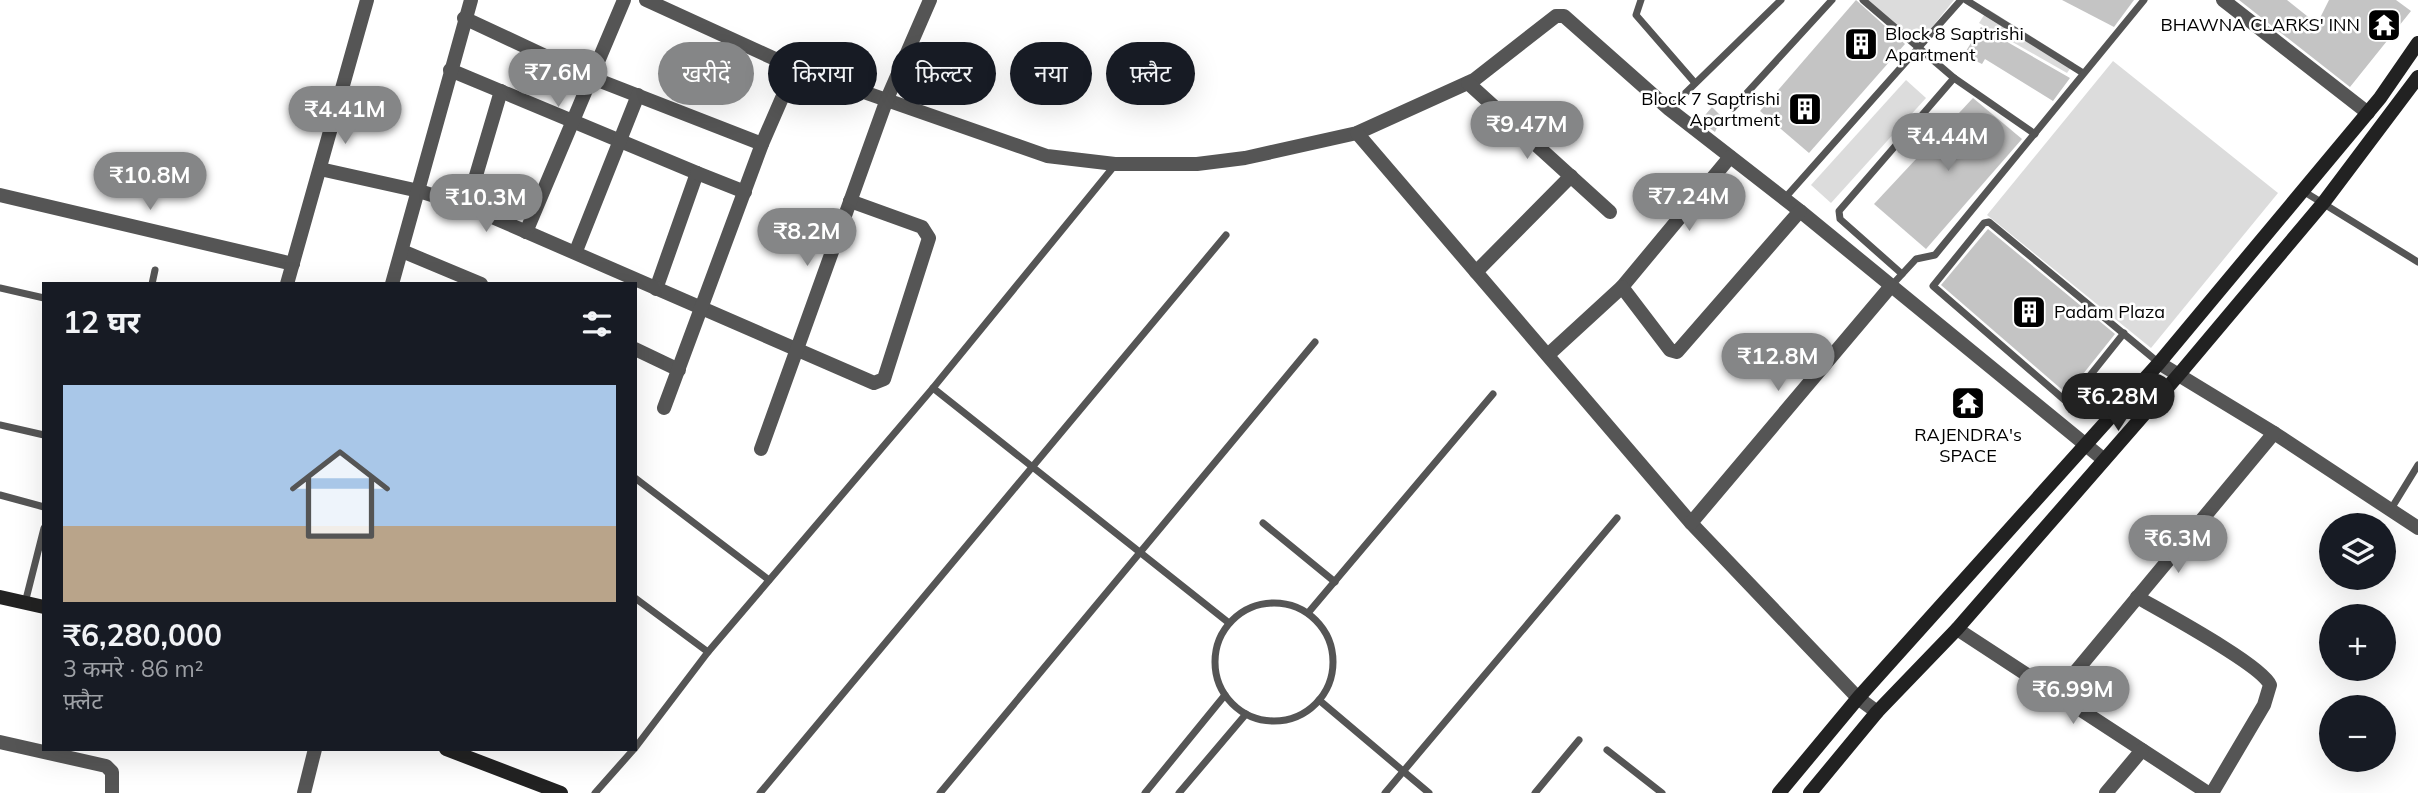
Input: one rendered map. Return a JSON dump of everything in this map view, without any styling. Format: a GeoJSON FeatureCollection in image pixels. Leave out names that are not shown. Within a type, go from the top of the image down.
{"type":"FeatureCollection","features":[{"type":"Feature","properties":{"kind":"street"},"geometry":{"type":"LineString","coordinates":[[288,282],[367,0]]}},
{"type":"Feature","properties":{"kind":"street"},"geometry":{"type":"LineString","coordinates":[[393,282],[471,0]]}},
{"type":"Feature","properties":{"kind":"street"},"geometry":{"type":"LineString","coordinates":[[526,232],[624,0]]}},
{"type":"Feature","properties":{"kind":"street"},"geometry":{"type":"LineString","coordinates":[[646,0],[768,56]]}},
{"type":"Feature","properties":{"kind":"street"},"geometry":{"type":"LineString","coordinates":[[761,449],[887,99],[930,0]]}},
{"type":"Feature","properties":{"kind":"street"},"geometry":{"type":"LineString","coordinates":[[2223,0],[2368,113]]}},
{"type":"Feature","properties":{"kind":"street"},"geometry":{"type":"LineString","coordinates":[[877,96],[1046,156],[1115,164],[1197,164],[1245,158],[1357,133],[1468,83],[1561,15],[1669,109],[1800,211],[2103,460]]}},
{"type":"Feature","properties":{"kind":"street"},"geometry":{"type":"LineString","coordinates":[[464,18],[590,77],[762,144]]}},
{"type":"Feature","properties":{"kind":"street"},"geometry":{"type":"LineString","coordinates":[[1779,793],[1858,698],[1952,597],[2084,444],[2159,363],[2368,113],[2418,43]]}},
{"type":"Feature","properties":{"kind":"street"},"geometry":{"type":"LineString","coordinates":[[450,70],[745,192]]}},
{"type":"Feature","properties":{"kind":"street"},"geometry":{"type":"LineString","coordinates":[[1810,793],[1877,712],[1957,629],[2177,377],[2324,202],[2418,77]]}},
{"type":"Feature","properties":{"kind":"street"},"geometry":{"type":"LineString","coordinates":[[1468,83],[1611,212]]}},
{"type":"Feature","properties":{"kind":"street"},"geometry":{"type":"LineString","coordinates":[[467,206],[501,92]]}},
{"type":"Feature","properties":{"kind":"street"},"geometry":{"type":"LineString","coordinates":[[576,251],[638,95]]}},
{"type":"Feature","properties":{"kind":"street"},"geometry":{"type":"LineString","coordinates":[[664,408],[779,105]]}},
{"type":"Feature","properties":{"kind":"street"},"geometry":{"type":"LineString","coordinates":[[1357,133],[1691,523],[1858,698],[1877,712]]}},
{"type":"Feature","properties":{"kind":"street"},"geometry":{"type":"LineString","coordinates":[[1549,354],[1622,287],[1730,157]]}},
{"type":"Feature","properties":{"kind":"street"},"geometry":{"type":"LineString","coordinates":[[320,169],[419,191],[467,206],[576,251],[702,310],[874,383],[884,379],[929,238],[922,227],[850,201]]}},
{"type":"Feature","properties":{"kind":"street"},"geometry":{"type":"LineString","coordinates":[[656,289],[697,173]]}},
{"type":"Feature","properties":{"kind":"street"},"geometry":{"type":"LineString","coordinates":[[1476,272],[1571,176]]}},
{"type":"Feature","properties":{"kind":"street"},"geometry":{"type":"LineString","coordinates":[[0,195],[293,264]]}},
{"type":"Feature","properties":{"kind":"street"},"geometry":{"type":"LineString","coordinates":[[1622,287],[1670,350],[1677,352],[1800,211]]}},
{"type":"Feature","properties":{"kind":"street"},"geometry":{"type":"LineString","coordinates":[[402,251],[449,277],[472,282]]}},
{"type":"Feature","properties":{"kind":"street"},"geometry":{"type":"LineString","coordinates":[[1691,523],[1891,286]]}},
{"type":"Feature","properties":{"kind":"street"},"geometry":{"type":"LineString","coordinates":[[637,350],[679,370]]}},
{"type":"Feature","properties":{"kind":"street"},"geometry":{"type":"LineString","coordinates":[[2159,363],[2177,377],[2274,433],[2418,528]]}},
{"type":"Feature","properties":{"kind":"street"},"geometry":{"type":"LineString","coordinates":[[2057,694],[2274,433]]}},
{"type":"Feature","properties":{"kind":"street"},"geometry":{"type":"LineString","coordinates":[[0,597],[42,607]]}},
{"type":"Feature","properties":{"kind":"street"},"geometry":{"type":"LineString","coordinates":[[1957,629],[2210,793],[2264,705],[2270,685],[2268,679],[2137,597]]}},
{"type":"Feature","properties":{"kind":"street"},"geometry":{"type":"LineString","coordinates":[[0,742],[106,766],[112,772],[112,793]]}},
{"type":"Feature","properties":{"kind":"street"},"geometry":{"type":"LineString","coordinates":[[2106,793],[2142,750]]}},
{"type":"Feature","properties":{"kind":"street"},"geometry":{"type":"LineString","coordinates":[[304,793],[314,751]]}},
{"type":"Feature","properties":{"kind":"street"},"geometry":{"type":"LineString","coordinates":[[451,751],[561,793]]}},
{"type":"Feature","properties":{"kind":"lane"},"geometry":{"type":"LineString","coordinates":[[1641,0],[1636,15],[1695,83]]}},
{"type":"Feature","properties":{"kind":"lane"},"geometry":{"type":"LineString","coordinates":[[1669,109],[1781,0]]}},
{"type":"Feature","properties":{"kind":"lane"},"geometry":{"type":"LineString","coordinates":[[1733,108],[1832,0]]}},
{"type":"Feature","properties":{"kind":"lane"},"geometry":{"type":"LineString","coordinates":[[1863,0],[1954,78],[2035,134]]}},
{"type":"Feature","properties":{"kind":"lane"},"geometry":{"type":"LineString","coordinates":[[1784,199],[1964,0],[2082,73]]}},
{"type":"Feature","properties":{"kind":"lane"},"geometry":{"type":"LineString","coordinates":[[1891,286],[1916,259],[1935,255],[2143,0]]}},
{"type":"Feature","properties":{"kind":"lane"},"geometry":{"type":"LineString","coordinates":[[1902,274],[1840,219],[1839,211],[1954,78]]}},
{"type":"Feature","properties":{"kind":"lane"},"geometry":{"type":"LineString","coordinates":[[637,745],[708,652],[933,388],[1115,164]]}},
{"type":"Feature","properties":{"kind":"lane"},"geometry":{"type":"LineString","coordinates":[[2303,191],[2418,262]]}},
{"type":"Feature","properties":{"kind":"lane"},"geometry":{"type":"LineString","coordinates":[[2124,333],[2068,402],[1933,286],[1984,223],[1989,222],[2124,333],[2159,363]]}},
{"type":"Feature","properties":{"kind":"lane"},"geometry":{"type":"LineString","coordinates":[[760,793],[1226,235]]}},
{"type":"Feature","properties":{"kind":"lane"},"geometry":{"type":"LineString","coordinates":[[152,282],[155,270]]}},
{"type":"Feature","properties":{"kind":"lane"},"geometry":{"type":"LineString","coordinates":[[0,288],[42,298]]}},
{"type":"Feature","properties":{"kind":"lane"},"geometry":{"type":"LineString","coordinates":[[940,793],[1315,342]]}},
{"type":"Feature","properties":{"kind":"lane"},"geometry":{"type":"LineString","coordinates":[[933,388],[1229,623]]}},
{"type":"Feature","properties":{"kind":"lane"},"geometry":{"type":"LineString","coordinates":[[1308,613],[1493,394]]}},
{"type":"Feature","properties":{"kind":"lane"},"geometry":{"type":"LineString","coordinates":[[0,425],[42,435]]}},
{"type":"Feature","properties":{"kind":"lane"},"geometry":{"type":"LineString","coordinates":[[2391,509],[2418,465]]}},
{"type":"Feature","properties":{"kind":"lane"},"geometry":{"type":"LineString","coordinates":[[637,480],[769,580]]}},
{"type":"Feature","properties":{"kind":"lane"},"geometry":{"type":"LineString","coordinates":[[0,495],[42,506]]}},
{"type":"Feature","properties":{"kind":"lane"},"geometry":{"type":"LineString","coordinates":[[1385,793],[1617,519]]}},
{"type":"Feature","properties":{"kind":"lane"},"geometry":{"type":"LineString","coordinates":[[1263,523],[1335,582]]}},
{"type":"Feature","properties":{"kind":"lane"},"geometry":{"type":"LineString","coordinates":[[26,603],[42,536]]}},
{"type":"Feature","properties":{"kind":"lane"},"geometry":{"type":"LineString","coordinates":[[637,599],[708,652]]}},
{"type":"Feature","properties":{"kind":"lane"},"geometry":{"type":"LineString","coordinates":[[1258,604],[1293,605],[1308,613],[1324,632],[1333,654],[1330,678],[1319,700],[1300,714],[1277,721],[1246,714],[1225,695],[1217,678],[1214,658],[1219,639],[1229,623],[1242,611],[1258,604]]}},
{"type":"Feature","properties":{"kind":"lane"},"geometry":{"type":"LineString","coordinates":[[1144,793],[1225,695]]}},
{"type":"Feature","properties":{"kind":"lane"},"geometry":{"type":"LineString","coordinates":[[1319,700],[1429,793]]}},
{"type":"Feature","properties":{"kind":"lane"},"geometry":{"type":"LineString","coordinates":[[1179,793],[1246,714]]}},
{"type":"Feature","properties":{"kind":"lane"},"geometry":{"type":"LineString","coordinates":[[1535,793],[1579,740]]}},
{"type":"Feature","properties":{"kind":"lane"},"geometry":{"type":"LineString","coordinates":[[1607,750],[1662,793]]}},
{"type":"Feature","properties":{"kind":"lane"},"geometry":{"type":"LineString","coordinates":[[595,793],[632,751]]}},
{"type":"Feature","properties":{"kind":"shaded area"},"geometry":{"type":"Polygon","coordinates":[[[1867,0],[1954,0],[1916,47],[1867,0]]]}},
{"type":"Feature","properties":{"kind":"shaded area"},"geometry":{"type":"Polygon","coordinates":[[[1988,9],[2074,63],[2067,73],[1979,23],[1988,9]]]}},
{"type":"Feature","properties":{"kind":"shaded area"},"geometry":{"type":"Polygon","coordinates":[[[2113,61],[2278,193],[2151,348],[1987,215],[2113,61]]]}},
{"type":"Feature","properties":{"kind":"shaded area"},"geometry":{"type":"Polygon","coordinates":[[[1906,80],[1926,98],[1831,203],[1811,185],[1906,80]]]}},
{"type":"Feature","properties":{"kind":"building"},"geometry":{"type":"Polygon","coordinates":[[[1856,0],[1905,44],[1809,153],[1760,111],[1856,0]]]}},
{"type":"Feature","properties":{"kind":"building"},"geometry":{"type":"Polygon","coordinates":[[[2062,0],[2134,0],[2114,27],[2062,0]]]}},
{"type":"Feature","properties":{"kind":"building"},"geometry":{"type":"Polygon","coordinates":[[[2239,0],[2287,0],[2317,24],[2329,0],[2396,0],[2411,11],[2350,87],[2239,0]]]}},
{"type":"Feature","properties":{"kind":"building"},"geometry":{"type":"Polygon","coordinates":[[[1981,27],[2070,78],[2053,101],[1985,59],[1982,64],[1972,59],[1966,51],[1981,27]]]}},
{"type":"Feature","properties":{"kind":"building"},"geometry":{"type":"Polygon","coordinates":[[[1973,98],[2022,139],[1926,249],[1874,204],[1973,98]]]}},
{"type":"Feature","properties":{"kind":"building"},"geometry":{"type":"Polygon","coordinates":[[[1712,107],[1722,117],[1715,132],[1700,121],[1712,107]]]}},
{"type":"Feature","properties":{"kind":"building","name":"Padam Plaza"},"geometry":{"type":"Polygon","coordinates":[[[1988,229],[2115,334],[2067,394],[1941,285],[1988,229]]]}},
{"type":"Feature","properties":{"kind":"place","name":"BHAWNA CLARKS' INN"},"geometry":{"type":"Point","coordinates":[2384,25]}},
{"type":"Feature","properties":{"kind":"place","name":"Block 8 Saptrishi Apartment"},"geometry":{"type":"Point","coordinates":[1861,44]}},
{"type":"Feature","properties":{"kind":"place","name":"Block 7 Saptrishi Apartment"},"geometry":{"type":"Point","coordinates":[1805,109]}},
{"type":"Feature","properties":{"kind":"place","name":"Padam Plaza"},"geometry":{"type":"Point","coordinates":[2029,312]}},
{"type":"Feature","properties":{"kind":"place","name":"RAJENDRA's SPACE"},"geometry":{"type":"Point","coordinates":[1968,403]}}]}
